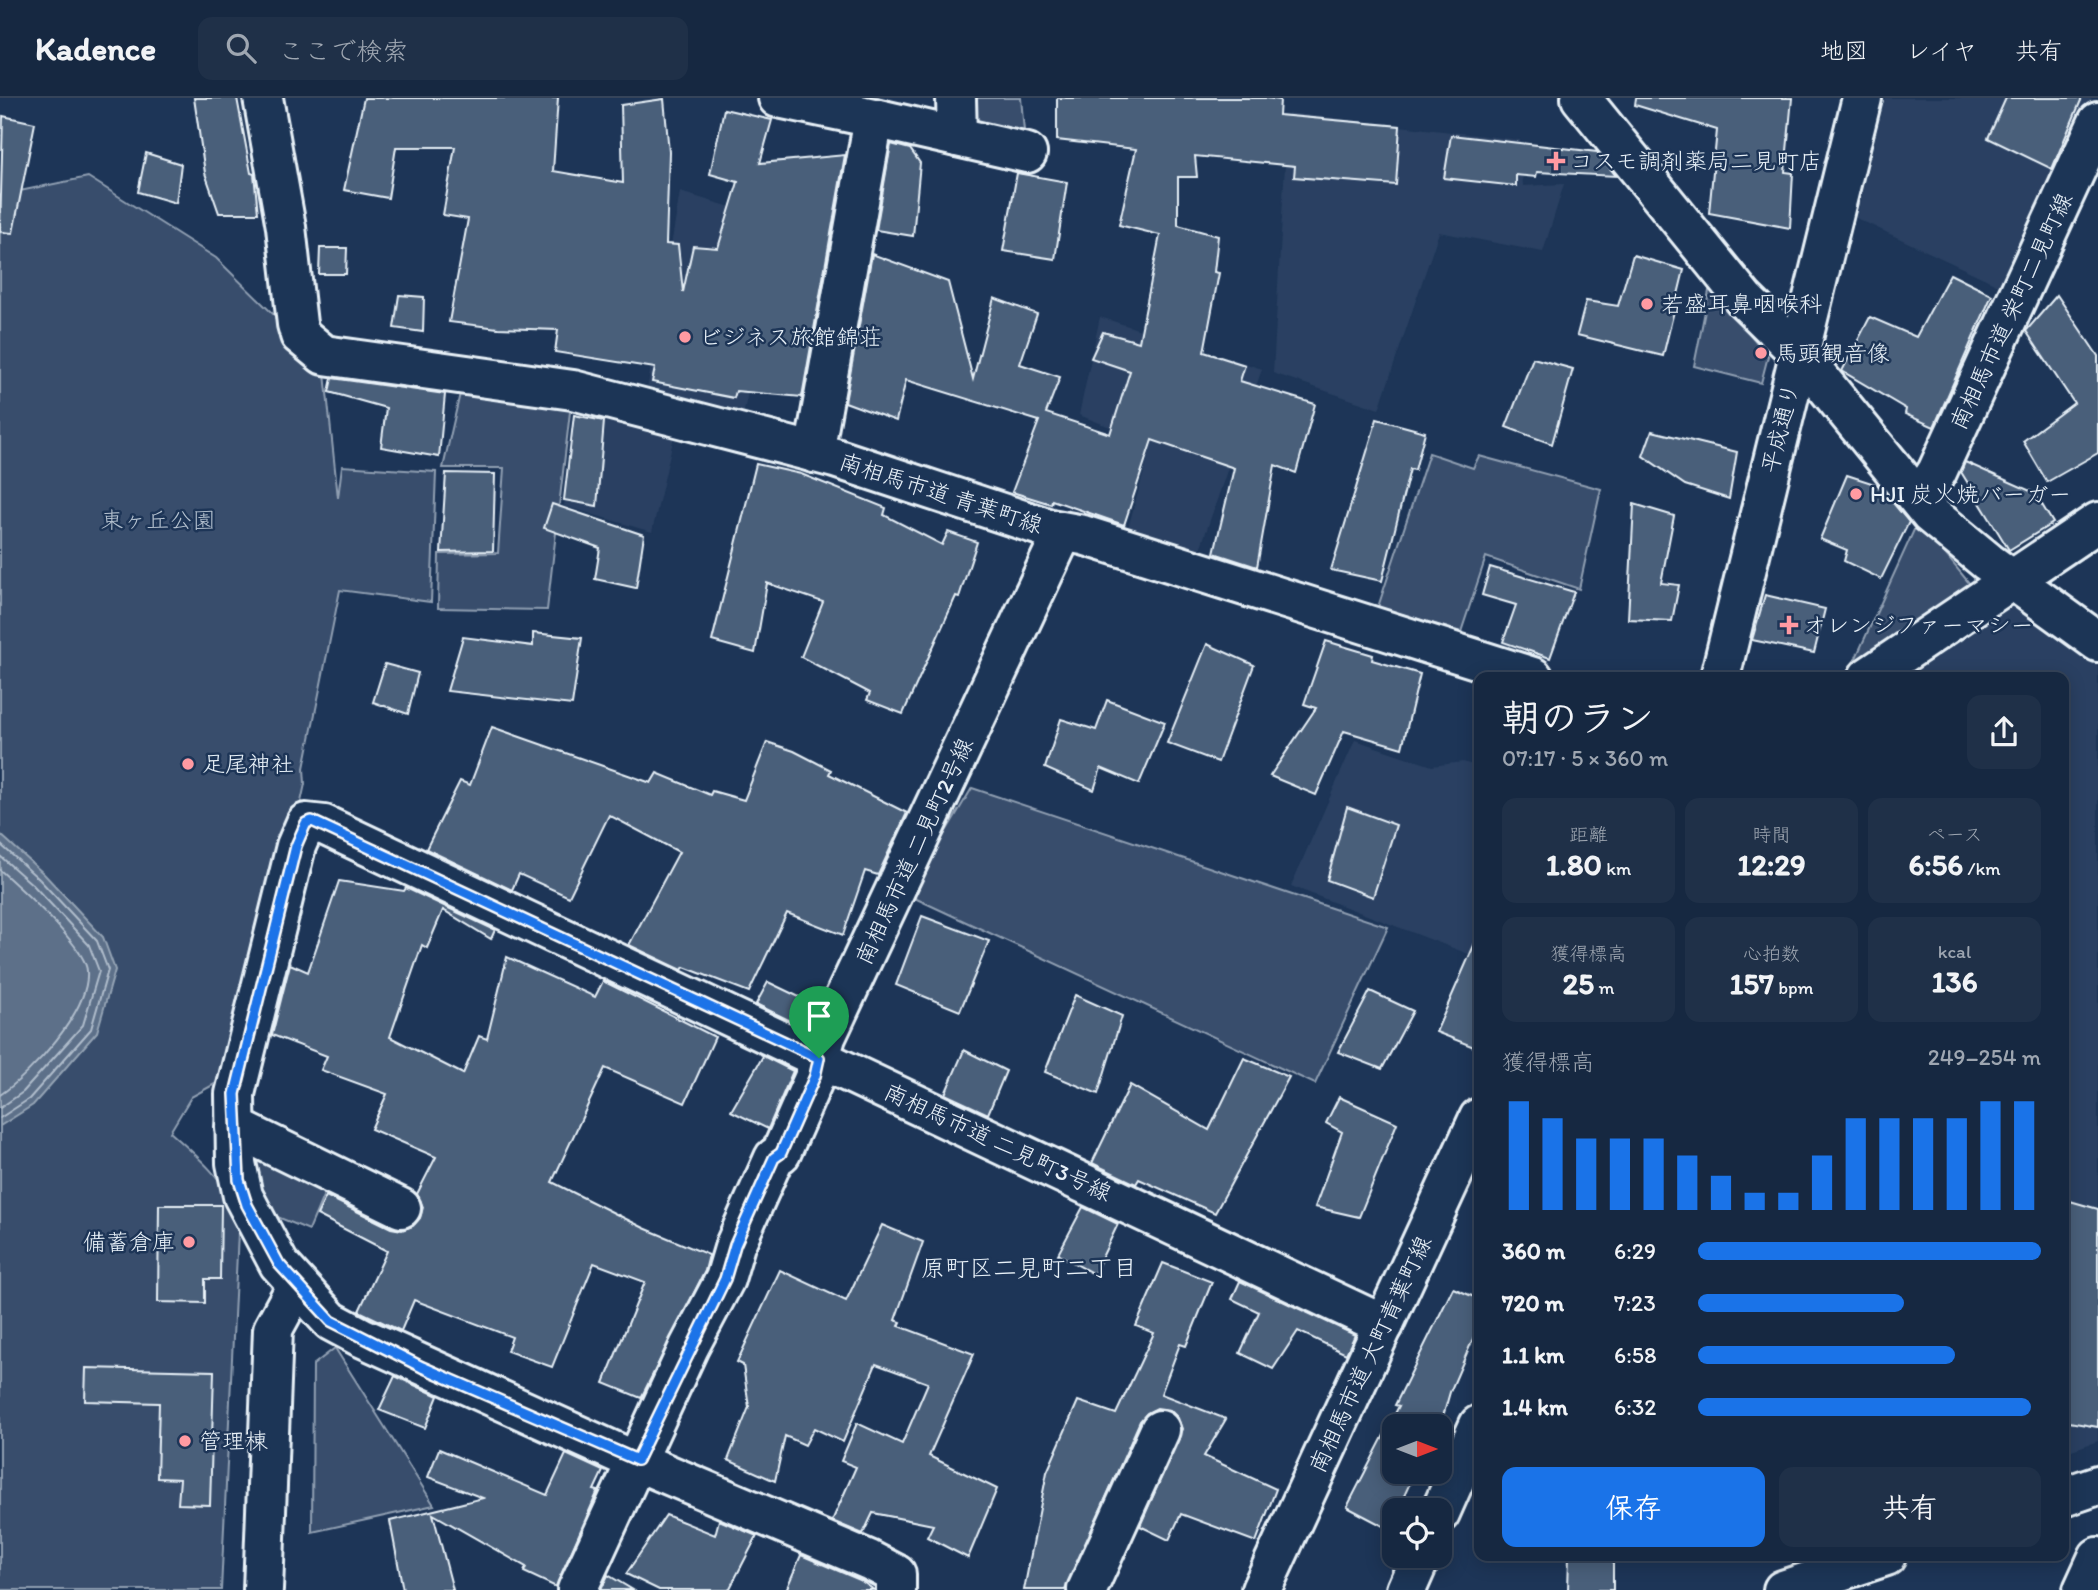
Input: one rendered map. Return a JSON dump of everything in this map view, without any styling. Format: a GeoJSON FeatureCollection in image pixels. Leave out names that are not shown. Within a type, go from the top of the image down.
{"type":"FeatureCollection","features":[{"type":"Feature","properties":{"kind":"street","name":"南相馬市道 青葉町線"},"geometry":{"type":"LineString","coordinates":[[263,98],[286,227],[300,335],[324,355],[336,359],[573,390],[814,453],[1063,531],[1144,553],[1517,672]]}},
{"type":"Feature","properties":{"kind":"street"},"geometry":{"type":"LineString","coordinates":[[778,98],[1027,153]]}},
{"type":"Feature","properties":{"kind":"street"},"geometry":{"type":"LineString","coordinates":[[956,98],[957,137]]}},
{"type":"Feature","properties":{"kind":"street"},"geometry":{"type":"LineString","coordinates":[[1581,98],[1744,299],[1799,354],[1874,447],[1920,498],[1930,514],[2013,580],[2098,642]]}},
{"type":"Feature","properties":{"kind":"street","name":"平成通り"},"geometry":{"type":"LineString","coordinates":[[1721,672],[1862,98]]}},
{"type":"Feature","properties":{"kind":"street"},"geometry":{"type":"LineString","coordinates":[[814,453],[874,118]]}},
{"type":"Feature","properties":{"kind":"street","name":"南相馬市道 栄町二見町線"},"geometry":{"type":"LineString","coordinates":[[1920,498],[1937,472],[2098,122]]}},
{"type":"Feature","properties":{"kind":"street"},"geometry":{"type":"LineString","coordinates":[[1875,672],[2098,522]]}},
{"type":"Feature","properties":{"kind":"street","name":"南相馬市道 二見町2号線"},"geometry":{"type":"LineString","coordinates":[[577,1590],[725,1279],[735,1245],[774,1158],[781,1153],[815,1076],[825,1037],[1063,531]]}},
{"type":"Feature","properties":{"kind":"street","name":"南相馬市道 二見町3号線"},"geometry":{"type":"LineString","coordinates":[[235,1127],[235,1094],[245,1042],[296,846],[306,823],[312,821],[1384,1325]]}},
{"type":"Feature","properties":{"kind":"street"},"geometry":{"type":"LineString","coordinates":[[401,1208],[235,1127],[236,1163],[247,1205],[279,1264],[331,1321],[361,1337],[896,1574],[896,1590]]}},
{"type":"Feature","properties":{"kind":"street","name":"南相馬市道 大町青葉町線"},"geometry":{"type":"LineString","coordinates":[[1261,1590],[1474,1129]]}},
{"type":"Feature","properties":{"kind":"street"},"geometry":{"type":"LineString","coordinates":[[263,1590],[273,1329],[297,1285]]}},
{"type":"Feature","properties":{"kind":"street"},"geometry":{"type":"LineString","coordinates":[[1087,1590],[1160,1430]]}},
{"type":"Feature","properties":{"kind":"street"},"geometry":{"type":"LineString","coordinates":[[1447,1498],[1474,1436]]}},
{"type":"Feature","properties":{"kind":"street"},"geometry":{"type":"LineString","coordinates":[[2069,1495],[2098,1485]]}},
{"type":"Feature","properties":{"kind":"street"},"geometry":{"type":"LineString","coordinates":[[2083,1590],[2098,1557]]}},
{"type":"Feature","properties":{"kind":"street"},"geometry":{"type":"LineString","coordinates":[[1783,1590],[1871,1561]]}},
{"type":"Feature","properties":{"kind":"street"},"geometry":{"type":"LineString","coordinates":[[1406,1590],[1416,1568]]}},
{"type":"Feature","properties":{"kind":"shaded area"},"geometry":{"type":"Polygon","coordinates":[[[1885,98],[2092,98],[2007,289],[1856,218],[1885,98]]]}},
{"type":"Feature","properties":{"kind":"shaded area"},"geometry":{"type":"Polygon","coordinates":[[[1288,113],[1520,140],[1523,186],[1564,184],[1543,252],[1439,232],[1379,409],[1273,373],[1288,113]]]}},
{"type":"Feature","properties":{"kind":"shaded area"},"geometry":{"type":"Polygon","coordinates":[[[680,192],[785,223],[742,420],[646,396],[680,192]]]}},
{"type":"Feature","properties":{"kind":"shaded area"},"geometry":{"type":"Polygon","coordinates":[[[1100,317],[1262,369],[1197,558],[1126,535],[1152,443],[1079,415],[1100,317]]]}},
{"type":"Feature","properties":{"kind":"shaded area"},"geometry":{"type":"Polygon","coordinates":[[[576,405],[674,436],[652,532],[564,506],[576,405]]]}},
{"type":"Feature","properties":{"kind":"shaded area"},"geometry":{"type":"Polygon","coordinates":[[[2024,599],[2098,654],[2098,1441],[2069,1451],[2069,672],[1905,672],[2007,601],[2024,599]]]}},
{"type":"Feature","properties":{"kind":"shaded area"},"geometry":{"type":"Polygon","coordinates":[[[1355,740],[1432,766],[1463,762],[1474,765],[1474,956],[1291,886],[1355,740]]]}},
{"type":"Feature","properties":{"kind":"green space"},"geometry":{"type":"Polygon","coordinates":[[[967,98],[1021,98],[1025,142],[970,131],[967,98]]]}},
{"type":"Feature","properties":{"kind":"green space","name":"東ヶ丘公園"},"geometry":{"type":"Polygon","coordinates":[[[88,177],[216,258],[324,364],[338,498],[342,466],[436,472],[431,602],[340,590],[304,768],[305,784],[299,811],[224,1079],[191,1097],[170,1132],[217,1178],[239,1211],[221,1590],[0,1590],[0,195],[88,177]]]}},
{"type":"Feature","properties":{"kind":"green space"},"geometry":{"type":"Polygon","coordinates":[[[1710,286],[1768,356],[1761,383],[1694,366],[1710,286]]]}},
{"type":"Feature","properties":{"kind":"green space"},"geometry":{"type":"Polygon","coordinates":[[[461,389],[571,403],[547,610],[438,608],[439,554],[498,553],[504,468],[443,468],[461,389]]]}},
{"type":"Feature","properties":{"kind":"green space"},"geometry":{"type":"Polygon","coordinates":[[[1429,453],[1473,468],[1479,456],[1601,489],[1579,589],[1486,557],[1461,632],[1378,607],[1429,453]]]}},
{"type":"Feature","properties":{"kind":"green space"},"geometry":{"type":"Polygon","coordinates":[[[1918,521],[1970,584],[1854,662],[1918,521]]]}},
{"type":"Feature","properties":{"kind":"green space"},"geometry":{"type":"Polygon","coordinates":[[[972,788],[1388,927],[1315,1084],[908,895],[972,788]]]}},
{"type":"Feature","properties":{"kind":"green space"},"geometry":{"type":"Polygon","coordinates":[[[248,1148],[327,1187],[309,1230],[263,1211],[248,1148]]]}},
{"type":"Feature","properties":{"kind":"green space"},"geometry":{"type":"Polygon","coordinates":[[[335,1348],[434,1505],[312,1532],[313,1365],[335,1348]]]}},
{"type":"Feature","properties":{"kind":"water"},"geometry":{"type":"Polygon","coordinates":[[[0,834],[44,874],[103,937],[115,970],[97,1032],[33,1105],[0,1126],[0,834]]]}},
{"type":"Feature","properties":{"kind":"building"},"geometry":{"type":"Polygon","coordinates":[[[194,98],[237,98],[251,173],[254,174],[258,213],[219,213],[205,173],[194,98]]]}},
{"type":"Feature","properties":{"kind":"building"},"geometry":{"type":"Polygon","coordinates":[[[364,98],[558,98],[553,171],[623,183],[621,105],[664,99],[669,152],[666,244],[678,245],[683,292],[693,246],[718,248],[738,182],[710,174],[724,109],[772,120],[760,163],[845,155],[802,397],[736,391],[734,398],[652,382],[655,368],[555,352],[558,330],[498,328],[449,322],[468,219],[443,215],[455,147],[396,147],[388,198],[344,190],[364,98]]]}},
{"type":"Feature","properties":{"kind":"building"},"geometry":{"type":"Polygon","coordinates":[[[1057,98],[1266,98],[1280,100],[1279,115],[1400,126],[1396,185],[1294,177],[1295,166],[1195,156],[1197,177],[1178,177],[1178,225],[1218,236],[1214,272],[1219,273],[1204,352],[1245,365],[1240,381],[1315,404],[1296,473],[1275,465],[1257,567],[1214,553],[1234,468],[1152,440],[1124,525],[1052,500],[1051,504],[1012,492],[1039,421],[906,380],[896,421],[845,402],[872,254],[948,282],[973,379],[994,298],[1037,314],[1020,364],[1060,377],[1046,413],[1110,434],[1130,371],[1091,358],[1103,332],[1139,342],[1160,235],[1119,225],[1136,149],[1057,140],[1057,98]]]}},
{"type":"Feature","properties":{"kind":"building"},"geometry":{"type":"Polygon","coordinates":[[[1636,98],[1792,98],[1785,172],[1793,173],[1790,228],[1709,213],[1717,130],[1635,105],[1636,98]]]}},
{"type":"Feature","properties":{"kind":"building"},"geometry":{"type":"Polygon","coordinates":[[[2006,98],[2082,98],[2052,169],[1988,138],[2006,98]]]}},
{"type":"Feature","properties":{"kind":"building"},"geometry":{"type":"Polygon","coordinates":[[[3,116],[35,123],[13,233],[0,232],[3,116]]]}},
{"type":"Feature","properties":{"kind":"building"},"geometry":{"type":"Polygon","coordinates":[[[1451,135],[1597,152],[1616,176],[1537,172],[1536,177],[1516,175],[1516,186],[1444,178],[1451,135]]]}},
{"type":"Feature","properties":{"kind":"building"},"geometry":{"type":"Polygon","coordinates":[[[891,144],[910,149],[920,163],[913,236],[876,230],[891,144]]]}},
{"type":"Feature","properties":{"kind":"building"},"geometry":{"type":"Polygon","coordinates":[[[146,153],[181,164],[176,203],[138,192],[146,153]]]}},
{"type":"Feature","properties":{"kind":"building"},"geometry":{"type":"Polygon","coordinates":[[[1017,173],[1067,182],[1055,259],[1003,251],[1017,173]]]}},
{"type":"Feature","properties":{"kind":"building"},"geometry":{"type":"Polygon","coordinates":[[[320,248],[347,248],[346,274],[319,274],[320,248]]]}},
{"type":"Feature","properties":{"kind":"building","name":"若盛耳鼻咽喉科"},"geometry":{"type":"Polygon","coordinates":[[[1633,255],[1684,270],[1663,356],[1577,335],[1586,301],[1618,306],[1633,255]]]}},
{"type":"Feature","properties":{"kind":"building"},"geometry":{"type":"Polygon","coordinates":[[[1950,274],[1992,295],[1934,427],[1905,414],[1906,409],[1842,371],[1870,317],[1916,337],[1950,274]]]}},
{"type":"Feature","properties":{"kind":"building"},"geometry":{"type":"Polygon","coordinates":[[[399,295],[424,297],[423,332],[394,328],[399,295]]]}},
{"type":"Feature","properties":{"kind":"building"},"geometry":{"type":"Polygon","coordinates":[[[2057,295],[2098,356],[2098,453],[2047,482],[2023,441],[2074,403],[2026,331],[2057,295]]]}},
{"type":"Feature","properties":{"kind":"building"},"geometry":{"type":"Polygon","coordinates":[[[1533,358],[1573,369],[1552,444],[1506,427],[1533,358]]]}},
{"type":"Feature","properties":{"kind":"building"},"geometry":{"type":"Polygon","coordinates":[[[332,378],[445,394],[439,457],[381,447],[386,408],[329,392],[332,378]]]}},
{"type":"Feature","properties":{"kind":"building"},"geometry":{"type":"Polygon","coordinates":[[[574,415],[604,421],[597,506],[564,500],[574,415]]]}},
{"type":"Feature","properties":{"kind":"building"},"geometry":{"type":"Polygon","coordinates":[[[1377,419],[1425,432],[1415,470],[1410,469],[1382,581],[1331,570],[1377,419]]]}},
{"type":"Feature","properties":{"kind":"building"},"geometry":{"type":"Polygon","coordinates":[[[1652,431],[1737,452],[1729,499],[1685,485],[1643,456],[1652,431]]]}},
{"type":"Feature","properties":{"kind":"building"},"geometry":{"type":"Polygon","coordinates":[[[1965,462],[2035,493],[2053,523],[2009,550],[1961,472],[1965,462]]]}},
{"type":"Feature","properties":{"kind":"building"},"geometry":{"type":"Polygon","coordinates":[[[756,464],[801,474],[886,508],[884,515],[942,545],[948,532],[977,542],[959,597],[956,596],[903,714],[867,700],[870,693],[801,657],[823,602],[767,583],[755,653],[712,641],[756,464]]]}},
{"type":"Feature","properties":{"kind":"building"},"geometry":{"type":"Polygon","coordinates":[[[446,473],[495,474],[493,551],[441,552],[446,473]]]}},
{"type":"Feature","properties":{"kind":"building"},"geometry":{"type":"Polygon","coordinates":[[[1847,475],[1878,485],[1909,522],[1881,579],[1844,561],[1847,550],[1820,539],[1847,475]]]}},
{"type":"Feature","properties":{"kind":"building"},"geometry":{"type":"Polygon","coordinates":[[[552,504],[644,535],[636,588],[595,579],[600,548],[544,528],[552,504]]]}},
{"type":"Feature","properties":{"kind":"building"},"geometry":{"type":"Polygon","coordinates":[[[1634,504],[1674,516],[1661,583],[1679,585],[1672,621],[1628,619],[1634,504]]]}},
{"type":"Feature","properties":{"kind":"building"},"geometry":{"type":"Polygon","coordinates":[[[1490,567],[1574,592],[1550,658],[1503,642],[1516,605],[1482,595],[1490,567]]]}},
{"type":"Feature","properties":{"kind":"building","name":"オレンジファーマシー"},"geometry":{"type":"Polygon","coordinates":[[[1765,595],[1825,609],[1814,653],[1752,640],[1765,595]]]}},
{"type":"Feature","properties":{"kind":"building"},"geometry":{"type":"Polygon","coordinates":[[[533,633],[582,638],[572,705],[447,691],[463,637],[533,646],[533,633]]]}},
{"type":"Feature","properties":{"kind":"building"},"geometry":{"type":"Polygon","coordinates":[[[1326,641],[1373,655],[1372,660],[1420,674],[1402,748],[1344,731],[1316,795],[1270,776],[1316,708],[1304,704],[1326,641]]]}},
{"type":"Feature","properties":{"kind":"building"},"geometry":{"type":"Polygon","coordinates":[[[1207,644],[1254,665],[1218,762],[1167,743],[1207,644]]]}},
{"type":"Feature","properties":{"kind":"building"},"geometry":{"type":"Polygon","coordinates":[[[385,664],[418,673],[408,714],[373,702],[385,664]]]}},
{"type":"Feature","properties":{"kind":"building"},"geometry":{"type":"Polygon","coordinates":[[[1107,700],[1165,722],[1139,784],[1101,768],[1094,790],[1045,768],[1061,719],[1096,730],[1107,700]]]}},
{"type":"Feature","properties":{"kind":"building"},"geometry":{"type":"Polygon","coordinates":[[[492,727],[651,783],[657,773],[710,795],[712,791],[744,800],[767,742],[794,751],[831,770],[829,774],[907,813],[878,875],[865,871],[843,935],[787,913],[749,992],[684,967],[682,970],[629,945],[679,852],[609,815],[569,897],[519,874],[512,890],[426,849],[460,781],[470,785],[492,727]]]}},
{"type":"Feature","properties":{"kind":"building"},"geometry":{"type":"Polygon","coordinates":[[[1347,807],[1396,825],[1373,897],[1327,880],[1347,807]]]}},
{"type":"Feature","properties":{"kind":"building"},"geometry":{"type":"Polygon","coordinates":[[[339,881],[404,891],[406,888],[495,930],[491,939],[443,910],[427,948],[422,945],[390,1037],[463,1074],[479,1036],[487,1039],[507,957],[595,997],[603,981],[715,1037],[685,1103],[605,1068],[552,1182],[644,1228],[709,1255],[705,1271],[641,1398],[604,1383],[645,1282],[594,1263],[552,1367],[507,1351],[512,1337],[414,1300],[401,1331],[359,1311],[387,1251],[317,1215],[326,1196],[391,1228],[402,1230],[413,1226],[420,1218],[423,1207],[417,1194],[436,1157],[371,1129],[387,1094],[321,1070],[327,1056],[272,1035],[290,964],[308,972],[339,881]]]}},
{"type":"Feature","properties":{"kind":"building"},"geometry":{"type":"Polygon","coordinates":[[[922,916],[989,941],[960,1011],[896,985],[922,916]]]}},
{"type":"Feature","properties":{"kind":"building"},"geometry":{"type":"Polygon","coordinates":[[[1474,945],[1474,1047],[1436,1032],[1474,945]]]}},
{"type":"Feature","properties":{"kind":"building"},"geometry":{"type":"Polygon","coordinates":[[[768,982],[816,1005],[805,1028],[756,1004],[768,982]]]}},
{"type":"Feature","properties":{"kind":"building"},"geometry":{"type":"Polygon","coordinates":[[[1370,991],[1413,1011],[1382,1069],[1338,1052],[1370,991]]]}},
{"type":"Feature","properties":{"kind":"building"},"geometry":{"type":"Polygon","coordinates":[[[1075,995],[1122,1016],[1098,1094],[1045,1072],[1075,995]]]}},
{"type":"Feature","properties":{"kind":"building"},"geometry":{"type":"Polygon","coordinates":[[[964,1050],[1006,1071],[988,1114],[945,1094],[964,1050]]]}},
{"type":"Feature","properties":{"kind":"building"},"geometry":{"type":"Polygon","coordinates":[[[763,1056],[793,1071],[768,1129],[731,1111],[763,1056]]]}},
{"type":"Feature","properties":{"kind":"building"},"geometry":{"type":"Polygon","coordinates":[[[1244,1058],[1289,1077],[1215,1213],[1139,1179],[1136,1184],[1092,1163],[1130,1085],[1209,1130],[1244,1058]]]}},
{"type":"Feature","properties":{"kind":"building"},"geometry":{"type":"Polygon","coordinates":[[[1339,1097],[1397,1123],[1359,1217],[1315,1207],[1342,1132],[1326,1123],[1339,1097]]]}},
{"type":"Feature","properties":{"kind":"building"},"geometry":{"type":"Polygon","coordinates":[[[2069,1201],[2098,1209],[2098,1427],[2069,1422],[2069,1201]]]}},
{"type":"Feature","properties":{"kind":"building","name":"備蓄倉庫"},"geometry":{"type":"Polygon","coordinates":[[[159,1205],[221,1205],[220,1279],[205,1279],[205,1303],[158,1302],[159,1205]]]}},
{"type":"Feature","properties":{"kind":"building"},"geometry":{"type":"Polygon","coordinates":[[[1083,1207],[1118,1224],[1094,1274],[1058,1254],[1083,1207]]]}},
{"type":"Feature","properties":{"kind":"building"},"geometry":{"type":"Polygon","coordinates":[[[882,1225],[923,1242],[895,1320],[901,1322],[899,1326],[974,1354],[929,1456],[997,1489],[968,1558],[927,1537],[933,1525],[873,1513],[863,1534],[832,1521],[856,1467],[841,1461],[857,1423],[902,1444],[928,1383],[876,1364],[843,1442],[814,1428],[805,1445],[785,1436],[775,1481],[728,1460],[749,1407],[743,1365],[737,1362],[780,1270],[846,1301],[882,1225]]]}},
{"type":"Feature","properties":{"kind":"building"},"geometry":{"type":"Polygon","coordinates":[[[1163,1263],[1212,1282],[1186,1346],[1180,1344],[1161,1394],[1226,1419],[1204,1456],[1276,1489],[1256,1542],[1181,1514],[1169,1540],[1140,1526],[1182,1429],[1178,1418],[1170,1410],[1157,1408],[1147,1413],[1140,1421],[1065,1590],[1024,1590],[1047,1472],[1078,1401],[1116,1414],[1154,1333],[1136,1326],[1163,1263]]]}},
{"type":"Feature","properties":{"kind":"building"},"geometry":{"type":"Polygon","coordinates":[[[1240,1281],[1355,1335],[1346,1354],[1298,1331],[1273,1369],[1240,1353],[1259,1312],[1232,1299],[1240,1281]]]}},
{"type":"Feature","properties":{"kind":"building"},"geometry":{"type":"Polygon","coordinates":[[[1453,1288],[1474,1297],[1474,1337],[1450,1392],[1444,1414],[1395,1414],[1399,1406],[1395,1405],[1453,1288]]]}},
{"type":"Feature","properties":{"kind":"building","name":"管理棟"},"geometry":{"type":"Polygon","coordinates":[[[86,1368],[214,1371],[210,1505],[178,1504],[180,1479],[157,1478],[159,1403],[85,1401],[86,1368]]]}},
{"type":"Feature","properties":{"kind":"building"},"geometry":{"type":"Polygon","coordinates":[[[395,1376],[438,1396],[425,1428],[379,1410],[395,1376]]]}},
{"type":"Feature","properties":{"kind":"building"},"geometry":{"type":"Polygon","coordinates":[[[1382,1439],[1382,1484],[1410,1484],[1403,1498],[1382,1498],[1382,1525],[1347,1507],[1382,1439]]]}},
{"type":"Feature","properties":{"kind":"building"},"geometry":{"type":"Polygon","coordinates":[[[439,1449],[547,1495],[566,1454],[603,1471],[594,1490],[598,1491],[556,1587],[524,1572],[526,1567],[433,1514],[453,1590],[403,1590],[390,1521],[483,1498],[428,1477],[439,1449]]]}},
{"type":"Feature","properties":{"kind":"building"},"geometry":{"type":"Polygon","coordinates":[[[666,1515],[715,1535],[719,1520],[757,1536],[729,1590],[659,1590],[626,1574],[666,1515]]]}},
{"type":"Feature","properties":{"kind":"building"},"geometry":{"type":"Polygon","coordinates":[[[801,1555],[860,1580],[874,1590],[786,1590],[801,1555]]]}},
{"type":"Feature","properties":{"kind":"building"},"geometry":{"type":"Polygon","coordinates":[[[1569,1561],[1613,1561],[1613,1590],[1568,1590],[1569,1561]]]}},
{"type":"Feature","properties":{"kind":"building"},"geometry":{"type":"Polygon","coordinates":[[[608,1575],[633,1590],[601,1590],[608,1575]]]}},
{"type":"Feature","properties":{"kind":"place","name":"コスモ調剤薬局二見町店"},"geometry":{"type":"Point","coordinates":[1556,161]}},
{"type":"Feature","properties":{"kind":"place","name":"若盛耳鼻咽喉科"},"geometry":{"type":"Point","coordinates":[1647,304]}},
{"type":"Feature","properties":{"kind":"place","name":"ビジネス旅館錦荘"},"geometry":{"type":"Point","coordinates":[685,337]}},
{"type":"Feature","properties":{"kind":"place","name":"馬頭観音像"},"geometry":{"type":"Point","coordinates":[1761,353]}},
{"type":"Feature","properties":{"kind":"place","name":"HJI 炭火焼バーガー"},"geometry":{"type":"Point","coordinates":[1856,494]}},
{"type":"Feature","properties":{"kind":"place","name":"オレンジファーマシー"},"geometry":{"type":"Point","coordinates":[1789,625]}},
{"type":"Feature","properties":{"kind":"place","name":"足尾神社"},"geometry":{"type":"Point","coordinates":[188,764]}},
{"type":"Feature","properties":{"kind":"place","name":"備蓄倉庫"},"geometry":{"type":"Point","coordinates":[189,1242]}},
{"type":"Feature","properties":{"kind":"place","name":"管理棟"},"geometry":{"type":"Point","coordinates":[185,1441]}},
{"type":"Feature","properties":{"kind":"district","name":"原町区二見町二丁目"},"geometry":{"type":"Point","coordinates":[1029,1267]}},
{"type":"Feature","properties":{"kind":"route"},"geometry":{"type":"LineString","coordinates":[[312,821],[819,1058],[815,1076],[781,1153],[774,1158],[735,1245],[733,1262],[637,1460],[422,1367],[331,1321],[279,1264],[247,1205],[239,1180],[235,1127],[237,1079],[296,846],[306,823],[312,821]]}}]}
